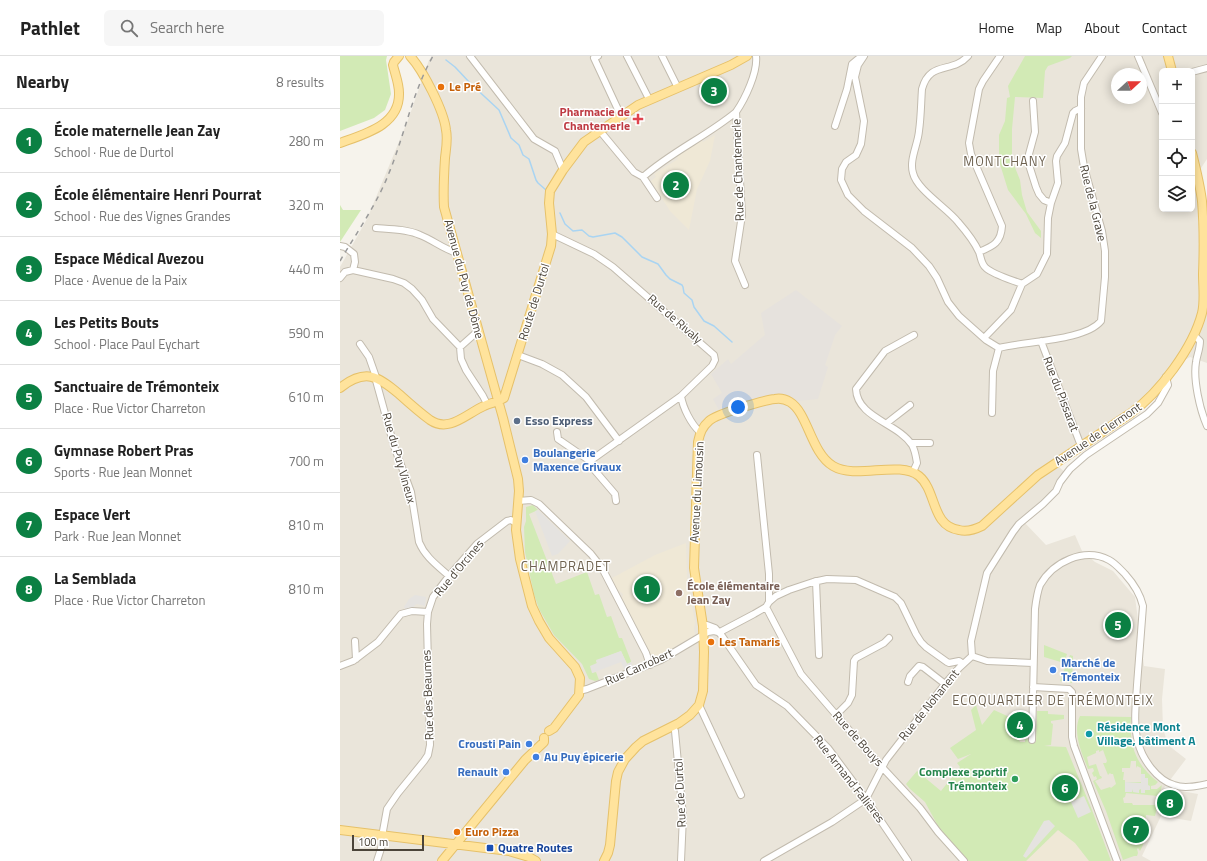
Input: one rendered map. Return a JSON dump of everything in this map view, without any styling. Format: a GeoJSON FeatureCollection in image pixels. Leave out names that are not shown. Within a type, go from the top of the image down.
{"type":"FeatureCollection","features":[{"type":"Feature","properties":{"kind":"main road"},"geometry":{"type":"LineString","coordinates":[[340,139],[380,122],[390,113],[396,93],[391,66],[395,56]]}},
{"type":"Feature","properties":{"kind":"main road"},"geometry":{"type":"LineString","coordinates":[[340,143],[376,129],[393,116],[397,109],[399,94],[393,65],[399,56]]}},
{"type":"Feature","properties":{"kind":"main road"},"geometry":{"type":"LineString","coordinates":[[563,170],[584,142],[621,116],[649,99],[731,65],[746,56]]}},
{"type":"Feature","properties":{"kind":"main road"},"geometry":{"type":"LineString","coordinates":[[1168,56],[1171,68]]}},
{"type":"Feature","properties":{"kind":"main road","name":"Avenue du Puy de Dôme"},"geometry":{"type":"LineString","coordinates":[[411,58],[419,68],[443,116],[446,130],[444,207],[498,401],[518,480],[520,525],[518,542]]}},
{"type":"Feature","properties":{"kind":"main road","name":"Avenue de Clermont"},"geometry":{"type":"LineString","coordinates":[[913,472],[924,481],[943,522],[952,528],[968,531],[976,529],[986,523],[1038,475],[1138,408],[1153,394],[1188,347],[1202,313],[1205,237],[1202,200],[1195,168]]}},
{"type":"Feature","properties":{"kind":"main road","name":"Route de Durtol"},"geometry":{"type":"LineString","coordinates":[[498,401],[504,398],[551,246],[552,234],[549,197],[552,187],[563,170]]}},
{"type":"Feature","properties":{"kind":"main road"},"geometry":{"type":"LineString","coordinates":[[340,388],[356,378],[368,376],[376,377],[386,383],[430,420],[440,425],[447,425],[456,422],[487,404],[498,401]]}},
{"type":"Feature","properties":{"kind":"main road","name":"Avenue du Limousin"},"geometry":{"type":"LineString","coordinates":[[699,705],[704,680],[703,626],[694,568],[697,455],[700,432],[709,420],[720,414],[769,400],[781,399],[790,402],[797,409],[822,456],[835,467],[846,471],[902,470],[913,472]]}},
{"type":"Feature","properties":{"kind":"main road","name":"Avenue du Puy de Dôme"},"geometry":{"type":"LineString","coordinates":[[442,861],[528,757],[539,740],[544,738],[561,715],[576,700],[579,691],[580,682],[578,671],[550,638],[535,613],[526,584],[518,542],[516,523],[519,501]]}},
{"type":"Feature","properties":{"kind":"main road"},"geometry":{"type":"LineString","coordinates":[[604,861],[610,845],[616,782],[622,764],[629,754],[644,741],[673,726],[690,715],[699,705]]}},
{"type":"Feature","properties":{"kind":"main road"},"geometry":{"type":"LineString","coordinates":[[340,830],[509,851],[529,857],[536,861]]}},
{"type":"Feature","properties":{"kind":"street"},"geometry":{"type":"LineString","coordinates":[[470,56],[534,139],[555,151],[563,170]]}},
{"type":"Feature","properties":{"kind":"street"},"geometry":{"type":"LineString","coordinates":[[598,56],[594,58],[621,116]]}},
{"type":"Feature","properties":{"kind":"street"},"geometry":{"type":"LineString","coordinates":[[627,56],[649,99]]}},
{"type":"Feature","properties":{"kind":"street"},"geometry":{"type":"LineString","coordinates":[[662,56],[678,88]]}},
{"type":"Feature","properties":{"kind":"street","name":"Rue de Chantemerle"},"geometry":{"type":"LineString","coordinates":[[745,285],[735,261],[742,215],[736,112],[744,101],[754,74],[757,61],[756,56]]}},
{"type":"Feature","properties":{"kind":"street"},"geometry":{"type":"LineString","coordinates":[[968,56],[958,65],[934,71],[928,75],[924,82],[922,89],[919,131],[912,164],[913,172],[917,181],[932,198],[948,210],[959,223],[979,252],[981,261],[985,268],[1022,284]]}},
{"type":"Feature","properties":{"kind":"street"},"geometry":{"type":"LineString","coordinates":[[979,252],[991,247],[1001,238],[1002,226],[971,154],[969,143],[979,89],[1000,56]]}},
{"type":"Feature","properties":{"kind":"street","name":"Rue de la Grave"},"geometry":{"type":"LineString","coordinates":[[999,348],[1067,337],[1088,331],[1097,326],[1101,321],[1105,277],[1105,251],[1102,231],[1084,167],[1081,149],[1081,97],[1084,83],[1102,56]]}},
{"type":"Feature","properties":{"kind":"street"},"geometry":{"type":"LineString","coordinates":[[1138,56],[1159,106]]}},
{"type":"Feature","properties":{"kind":"street"},"geometry":{"type":"LineString","coordinates":[[835,126],[847,88],[852,64],[863,57]]}},
{"type":"Feature","properties":{"kind":"street"},"geometry":{"type":"LineString","coordinates":[[863,57],[858,65],[855,77],[864,121],[861,144],[856,155],[846,162],[842,169],[841,180],[848,195],[864,211],[912,248],[929,266],[937,278],[948,302],[959,316],[984,338],[999,348],[993,371],[992,413]]}},
{"type":"Feature","properties":{"kind":"street"},"geometry":{"type":"LineString","coordinates":[[1195,71],[1207,68]]}},
{"type":"Feature","properties":{"kind":"street"},"geometry":{"type":"LineString","coordinates":[[1033,101],[1035,132],[1029,154],[1030,164],[1039,194],[1044,200],[1051,203]]}},
{"type":"Feature","properties":{"kind":"street"},"geometry":{"type":"LineString","coordinates":[[984,338],[1011,310],[1022,284],[1037,274],[1047,254],[1047,226],[1051,203],[1058,183],[1057,156],[1065,143],[1073,113],[1081,108]]}},
{"type":"Feature","properties":{"kind":"street"},"geometry":{"type":"LineString","coordinates":[[643,177],[654,167],[723,123],[736,112]]}},
{"type":"Feature","properties":{"kind":"street"},"geometry":{"type":"LineString","coordinates":[[600,131],[634,172],[643,177],[657,198]]}},
{"type":"Feature","properties":{"kind":"street"},"geometry":{"type":"LineString","coordinates":[[376,228],[418,234],[448,250],[457,253]]}},
{"type":"Feature","properties":{"kind":"street","name":"Rue de Rivaly"},"geometry":{"type":"LineString","coordinates":[[552,234],[594,254],[613,267],[714,355],[715,360],[712,366],[681,396]]}},
{"type":"Feature","properties":{"kind":"street"},"geometry":{"type":"LineString","coordinates":[[340,246],[345,247],[354,254],[355,262],[353,270]]}},
{"type":"Feature","properties":{"kind":"street"},"geometry":{"type":"LineString","coordinates":[[340,278],[345,272],[353,270],[404,283],[412,289],[422,300],[433,319],[460,347],[461,359],[466,370],[487,404]]}},
{"type":"Feature","properties":{"kind":"street"},"geometry":{"type":"LineString","coordinates":[[460,347],[478,331]]}},
{"type":"Feature","properties":{"kind":"street"},"geometry":{"type":"LineString","coordinates":[[913,472],[917,463],[911,443],[887,423],[871,414],[864,408],[858,399],[856,389],[886,351],[914,335]]}},
{"type":"Feature","properties":{"kind":"street"},"geometry":{"type":"LineString","coordinates":[[1194,335],[1200,341],[1200,349],[1196,363],[1197,390],[1202,415],[1207,426]]}},
{"type":"Feature","properties":{"kind":"street","name":"Rue du Pissarat"},"geometry":{"type":"LineString","coordinates":[[1041,341],[1081,446]]}},
{"type":"Feature","properties":{"kind":"street","name":"Rue du Puy Vineux"},"geometry":{"type":"LineString","coordinates":[[360,344],[368,357],[376,377],[394,446],[411,492],[419,542],[422,550],[449,576]]}},
{"type":"Feature","properties":{"kind":"street"},"geometry":{"type":"LineString","coordinates":[[518,355],[542,364],[562,375],[586,397],[619,441]]}},
{"type":"Feature","properties":{"kind":"street"},"geometry":{"type":"LineString","coordinates":[[1033,663],[987,661],[972,656],[971,641],[987,573],[1019,524],[1056,491],[1060,482],[1070,469],[1086,455],[1147,414],[1158,403],[1168,385],[1166,377]]}},
{"type":"Feature","properties":{"kind":"street"},"geometry":{"type":"LineString","coordinates":[[590,461],[681,396],[682,402],[694,426],[700,432]]}},
{"type":"Feature","properties":{"kind":"street"},"geometry":{"type":"LineString","coordinates":[[887,423],[910,405]]}},
{"type":"Feature","properties":{"kind":"street"},"geometry":{"type":"LineString","coordinates":[[557,432],[558,439],[590,461],[591,466],[615,494],[616,500]]}},
{"type":"Feature","properties":{"kind":"street"},"geometry":{"type":"LineString","coordinates":[[911,443],[930,443]]}},
{"type":"Feature","properties":{"kind":"street","name":"Rue de Bouys"},"geometry":{"type":"LineString","coordinates":[[757,455],[769,574],[767,604],[801,674],[920,808],[938,832],[964,861]]}},
{"type":"Feature","properties":{"kind":"street"},"geometry":{"type":"LineString","coordinates":[[519,501],[531,500],[539,504],[591,554],[608,577],[646,653],[650,665]]}},
{"type":"Feature","properties":{"kind":"street","name":"Rue d'Orcines"},"geometry":{"type":"LineString","coordinates":[[428,612],[433,597],[477,544],[507,521],[511,520],[516,523]]}},
{"type":"Feature","properties":{"kind":"street"},"geometry":{"type":"LineString","coordinates":[[1032,740],[1033,663],[1037,594],[1043,581],[1053,569],[1069,559],[1088,555],[1102,557],[1114,564],[1135,586],[1143,606],[1136,722],[1138,743],[1141,753],[1158,775],[1174,785],[1185,787],[1207,784]]}},
{"type":"Feature","properties":{"kind":"street"},"geometry":{"type":"LineString","coordinates":[[703,635],[710,631],[720,632],[767,604],[776,596],[789,590],[827,579],[856,580],[894,598],[901,603],[916,634],[926,647],[949,663],[959,661],[963,664]]}},
{"type":"Feature","properties":{"kind":"street"},"geometry":{"type":"LineString","coordinates":[[816,581],[819,656]]}},
{"type":"Feature","properties":{"kind":"street"},"geometry":{"type":"LineString","coordinates":[[340,666],[356,659],[378,642],[401,614],[412,611],[428,612]]}},
{"type":"Feature","properties":{"kind":"street","name":"Rue des Beaumes"},"geometry":{"type":"LineString","coordinates":[[377,861],[384,839],[383,831],[387,809],[398,792],[428,755],[430,745],[426,637],[428,612]]}},
{"type":"Feature","properties":{"kind":"street"},"geometry":{"type":"LineString","coordinates":[[703,626],[707,625],[720,632]]}},
{"type":"Feature","properties":{"kind":"street","name":"Rue Armand Fallières"},"geometry":{"type":"LineString","coordinates":[[720,632],[756,686],[788,706],[828,748],[866,799],[908,861]]}},
{"type":"Feature","properties":{"kind":"street","name":"Rue Canrobert"},"geometry":{"type":"LineString","coordinates":[[579,691],[650,665],[703,635]]}},
{"type":"Feature","properties":{"kind":"street"},"geometry":{"type":"LineString","coordinates":[[836,715],[848,703],[852,695],[854,661],[856,658],[884,643],[889,638]]}},
{"type":"Feature","properties":{"kind":"street"},"geometry":{"type":"LineString","coordinates":[[354,641],[356,659]]}},
{"type":"Feature","properties":{"kind":"street","name":"Rue de Nohanent"},"geometry":{"type":"LineString","coordinates":[[866,799],[882,766],[945,684],[972,656]]}},
{"type":"Feature","properties":{"kind":"street"},"geometry":{"type":"LineString","coordinates":[[908,682],[910,676],[919,666],[923,667],[945,684]]}},
{"type":"Feature","properties":{"kind":"street","name":"Rue Canrobert"},"geometry":{"type":"LineString","coordinates":[[580,682],[587,685],[596,686]]}},
{"type":"Feature","properties":{"kind":"street"},"geometry":{"type":"LineString","coordinates":[[1033,687],[1069,689],[1072,692],[1074,746],[1078,761],[1099,810],[1117,861]]}},
{"type":"Feature","properties":{"kind":"street"},"geometry":{"type":"LineString","coordinates":[[699,705],[741,795]]}},
{"type":"Feature","properties":{"kind":"street","name":"Rue de Durtol"},"geometry":{"type":"LineString","coordinates":[[673,726],[675,731],[680,772],[683,816],[681,861]]}},
{"type":"Feature","properties":{"kind":"street"},"geometry":{"type":"LineString","coordinates":[[768,860],[832,822],[866,799]]}},
{"type":"Feature","properties":{"kind":"shaded area"},"geometry":{"type":"Polygon","coordinates":[[[432,56],[1207,56],[1207,159],[1197,174],[1207,247],[1207,363],[1190,357],[1175,366],[1146,402],[1058,466],[1068,475],[1024,522],[1046,545],[1075,535],[1082,551],[1095,562],[1113,571],[1135,597],[1144,666],[1165,669],[1162,699],[1163,728],[1168,745],[1186,759],[1164,788],[1198,794],[1191,821],[1161,816],[1142,856],[1151,861],[340,861],[340,267],[367,219],[408,120],[429,60],[432,56]]]}},
{"type":"Feature","properties":{"kind":"shaded area"},"geometry":{"type":"Polygon","coordinates":[[[715,135],[710,161],[697,189],[689,230],[670,211],[651,181],[656,177],[654,174],[678,159],[676,155],[701,139],[703,142],[715,135]]]}},
{"type":"Feature","properties":{"kind":"shaded area"},"geometry":{"type":"Polygon","coordinates":[[[796,290],[842,326],[835,335],[825,365],[828,367],[818,399],[796,401],[787,396],[776,394],[720,412],[713,399],[722,393],[711,374],[728,359],[731,364],[765,335],[761,313],[796,290]]]}},
{"type":"Feature","properties":{"kind":"shaded area"},"geometry":{"type":"Polygon","coordinates":[[[538,510],[570,541],[558,554],[552,556],[535,511],[538,510]]]}},
{"type":"Feature","properties":{"kind":"shaded area"},"geometry":{"type":"Polygon","coordinates":[[[686,543],[687,577],[695,622],[695,635],[657,657],[651,654],[622,598],[623,594],[617,589],[612,578],[655,555],[686,543]]]}},
{"type":"Feature","properties":{"kind":"shaded area"},"geometry":{"type":"Polygon","coordinates":[[[415,595],[426,597],[425,606],[417,604],[414,606],[414,609],[406,610],[404,607],[409,599],[415,595]]]}},
{"type":"Feature","properties":{"kind":"shaded area"},"geometry":{"type":"Polygon","coordinates":[[[621,651],[627,664],[631,662],[633,667],[625,671],[621,662],[592,673],[590,666],[597,663],[596,660],[621,651]]]}},
{"type":"Feature","properties":{"kind":"shaded area"},"geometry":{"type":"Polygon","coordinates":[[[1014,719],[1027,719],[1024,742],[1019,742],[1015,732],[1014,719]]]}},
{"type":"Feature","properties":{"kind":"shaded area"},"geometry":{"type":"Polygon","coordinates":[[[1141,774],[1145,774],[1145,778],[1148,778],[1150,790],[1145,790],[1145,793],[1141,793],[1141,789],[1139,790],[1139,793],[1133,792],[1133,789],[1132,792],[1125,792],[1125,782],[1141,783],[1141,774]]]}},
{"type":"Feature","properties":{"kind":"shaded area"},"geometry":{"type":"Polygon","coordinates":[[[1084,796],[1091,812],[1078,818],[1071,802],[1084,796]]]}},
{"type":"Feature","properties":{"kind":"shaded area"},"geometry":{"type":"Polygon","coordinates":[[[1049,820],[1055,826],[1026,858],[1023,856],[1044,821],[1049,820]]]}},
{"type":"Feature","properties":{"kind":"shaded area"},"geometry":{"type":"Polygon","coordinates":[[[1058,830],[1075,843],[1089,861],[1026,861],[1058,830]]]}},
{"type":"Feature","properties":{"kind":"green space"},"geometry":{"type":"Polygon","coordinates":[[[340,56],[387,56],[386,60],[391,94],[385,110],[374,118],[340,131],[340,56]]]}},
{"type":"Feature","properties":{"kind":"green space"},"geometry":{"type":"Polygon","coordinates":[[[1025,56],[1072,56],[1048,66],[1045,71],[1043,98],[1015,97],[1012,129],[1012,160],[1020,180],[1022,195],[1027,212],[1041,231],[1041,238],[1035,233],[1026,214],[1008,190],[999,161],[999,135],[1005,121],[1007,98],[1010,97],[1008,86],[1025,56]]]}},
{"type":"Feature","properties":{"kind":"green space"},"geometry":{"type":"Polygon","coordinates":[[[340,205],[343,210],[361,210],[340,242],[340,205]]]}},
{"type":"Feature","properties":{"kind":"green space"},"geometry":{"type":"Polygon","coordinates":[[[533,505],[538,510],[529,514],[556,584],[587,572],[595,595],[599,594],[607,617],[611,616],[619,638],[622,638],[631,661],[627,664],[621,651],[596,661],[597,663],[592,673],[596,672],[599,680],[595,681],[589,679],[582,664],[554,635],[539,609],[534,594],[525,552],[524,527],[526,521],[526,507],[533,505]]]}},
{"type":"Feature","properties":{"kind":"green space"},"geometry":{"type":"Polygon","coordinates":[[[1044,645],[1067,654],[1064,663],[1044,657],[1044,645]]]}},
{"type":"Feature","properties":{"kind":"green space"},"geometry":{"type":"Polygon","coordinates":[[[1070,655],[1073,656],[1072,683],[1060,681],[1070,655]]]}},
{"type":"Feature","properties":{"kind":"green space","name":"Complexe sportif Trémonteix"},"geometry":{"type":"Polygon","coordinates":[[[976,705],[982,725],[994,710],[1014,719],[1015,732],[1020,742],[1025,742],[1025,739],[1031,739],[1031,742],[1036,742],[1037,711],[1048,711],[1048,714],[1064,715],[1064,719],[1051,721],[1053,724],[1051,745],[1044,746],[1066,747],[1111,861],[1089,861],[1075,843],[1058,830],[1026,861],[969,861],[954,847],[938,826],[925,802],[906,784],[917,771],[941,791],[960,767],[957,763],[971,754],[958,759],[950,748],[976,730],[971,710],[976,705]]]}},
{"type":"Feature","properties":{"kind":"green space"},"geometry":{"type":"Polygon","coordinates":[[[1080,716],[1131,717],[1131,736],[1135,753],[1144,768],[1158,782],[1151,786],[1151,789],[1157,789],[1162,785],[1155,816],[1146,815],[1143,845],[1140,851],[1138,848],[1137,849],[1137,856],[1123,860],[1106,811],[1093,781],[1097,779],[1092,773],[1094,771],[1093,768],[1088,769],[1081,750],[1077,736],[1080,716]],[[1099,750],[1087,757],[1089,766],[1096,764],[1102,778],[1095,781],[1101,790],[1111,788],[1116,784],[1113,774],[1110,773],[1108,775],[1103,763],[1106,763],[1107,761],[1103,750],[1099,752],[1099,750]],[[1131,761],[1130,768],[1122,768],[1122,772],[1124,772],[1123,780],[1125,780],[1125,782],[1141,782],[1141,768],[1137,766],[1136,768],[1136,761],[1131,761]],[[1126,793],[1125,797],[1123,798],[1124,803],[1132,803],[1133,805],[1157,805],[1158,796],[1126,793]]]}},
{"type":"Feature","properties":{"kind":"waterway"},"geometry":{"type":"LineString","coordinates":[[446,60],[499,110],[511,138],[519,145],[523,155],[529,159],[536,180],[546,190]]}},
{"type":"Feature","properties":{"kind":"waterway"},"geometry":{"type":"LineString","coordinates":[[560,213],[565,224],[573,231],[582,230],[589,236],[593,237],[615,233],[622,237],[642,257],[658,264],[670,279],[682,285],[684,293],[692,300],[694,307],[704,321],[714,326],[732,342]]}},
{"type":"Feature","properties":{"kind":"railway"},"geometry":{"type":"LineString","coordinates":[[340,261],[373,207],[384,184],[395,158],[414,99],[433,56]]}},
{"type":"Feature","properties":{"kind":"place","name":"Le Pré"},"geometry":{"type":"Point","coordinates":[441,87]}},
{"type":"Feature","properties":{"kind":"place","name":"Espace Médical Avezou"},"geometry":{"type":"Point","coordinates":[714,91]}},
{"type":"Feature","properties":{"kind":"place","name":"Pharmacie de Chantemerle"},"geometry":{"type":"Point","coordinates":[638,119]}},
{"type":"Feature","properties":{"kind":"place","name":"École élémentaire Henri Pourrat"},"geometry":{"type":"Point","coordinates":[676,185]}},
{"type":"Feature","properties":{"kind":"place","name":"Esso Express"},"geometry":{"type":"Point","coordinates":[517,421]}},
{"type":"Feature","properties":{"kind":"place","name":"Boulangerie Maxence Grivaux"},"geometry":{"type":"Point","coordinates":[525,460]}},
{"type":"Feature","properties":{"kind":"place","name":"École maternelle Jean Zay"},"geometry":{"type":"Point","coordinates":[647,589]}},
{"type":"Feature","properties":{"kind":"place","name":"École élémentaire Jean Zay"},"geometry":{"type":"Point","coordinates":[679,593]}},
{"type":"Feature","properties":{"kind":"place","name":"Sanctuaire de Trémonteix"},"geometry":{"type":"Point","coordinates":[1118,625]}},
{"type":"Feature","properties":{"kind":"place","name":"Les Tamaris"},"geometry":{"type":"Point","coordinates":[711,642]}},
{"type":"Feature","properties":{"kind":"place","name":"Marché de Trémonteix"},"geometry":{"type":"Point","coordinates":[1053,670]}},
{"type":"Feature","properties":{"kind":"place","name":"Les Petits Bouts"},"geometry":{"type":"Point","coordinates":[1020,725]}},
{"type":"Feature","properties":{"kind":"place","name":"Résidence Mont Village, bâtiment A"},"geometry":{"type":"Point","coordinates":[1089,734]}},
{"type":"Feature","properties":{"kind":"place","name":"Crousti Pain"},"geometry":{"type":"Point","coordinates":[529,744]}},
{"type":"Feature","properties":{"kind":"place","name":"Au Puy épicerie"},"geometry":{"type":"Point","coordinates":[536,757]}},
{"type":"Feature","properties":{"kind":"place","name":"Renault"},"geometry":{"type":"Point","coordinates":[506,772]}},
{"type":"Feature","properties":{"kind":"place","name":"Complexe sportif Trémonteix"},"geometry":{"type":"Point","coordinates":[1015,779]}},
{"type":"Feature","properties":{"kind":"place","name":"Gymnase Robert Pras"},"geometry":{"type":"Point","coordinates":[1065,788]}},
{"type":"Feature","properties":{"kind":"place","name":"La Semblada"},"geometry":{"type":"Point","coordinates":[1170,803]}},
{"type":"Feature","properties":{"kind":"place","name":"Espace Vert"},"geometry":{"type":"Point","coordinates":[1136,830]}},
{"type":"Feature","properties":{"kind":"place","name":"Euro Pizza"},"geometry":{"type":"Point","coordinates":[457,832]}},
{"type":"Feature","properties":{"kind":"place","name":"Quatre Routes"},"geometry":{"type":"Point","coordinates":[490,848]}},
{"type":"Feature","properties":{"kind":"district","name":"MONTCHANY"},"geometry":{"type":"Point","coordinates":[1005,161]}},
{"type":"Feature","properties":{"kind":"district","name":"CHAMPRADET"},"geometry":{"type":"Point","coordinates":[566,566]}},
{"type":"Feature","properties":{"kind":"district","name":"ECOQUARTIER DE TRÉMONTEIX"},"geometry":{"type":"Point","coordinates":[1053,700]}}]}
